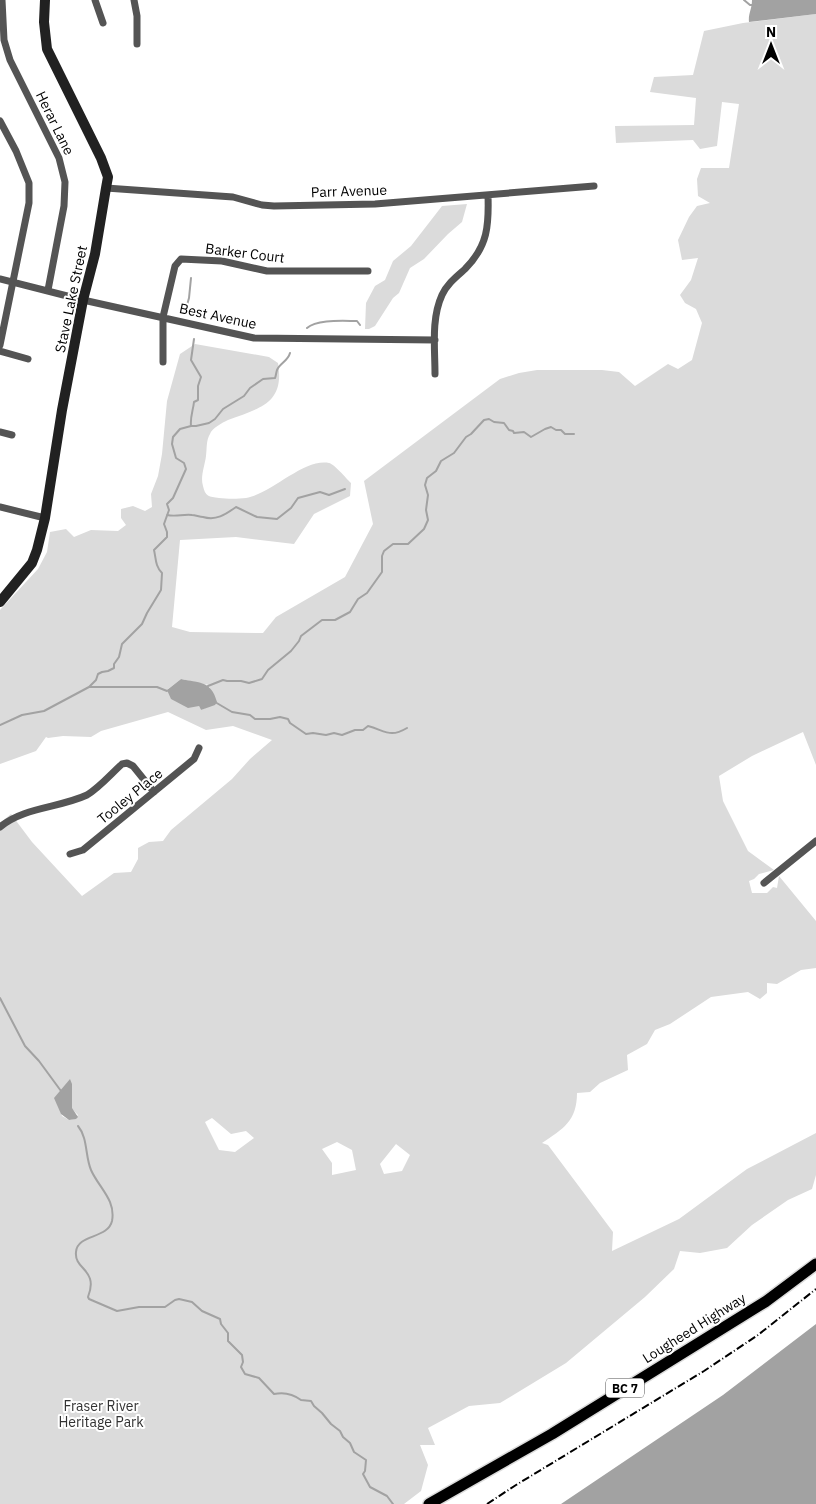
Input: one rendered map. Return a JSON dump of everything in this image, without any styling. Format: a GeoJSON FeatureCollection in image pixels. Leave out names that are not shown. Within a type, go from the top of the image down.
{"type":"FeatureCollection","features":[{"type":"Feature","properties":{"kind":"main road","name":"Stave Lake Street"},"geometry":{"type":"LineString","coordinates":[[0,602],[32,563],[37,550],[45,518],[62,410],[83,300],[95,254],[108,177],[105,166],[47,49],[44,22],[45,0]]}},
{"type":"Feature","properties":{"kind":"main road","name":"Lougheed Highway"},"geometry":{"type":"LineString","coordinates":[[429,1504],[552,1434],[764,1302],[816,1264]]}},
{"type":"Feature","properties":{"kind":"street","name":"Herar Lane"},"geometry":{"type":"LineString","coordinates":[[2,0],[3,32],[10,60],[59,158],[65,182],[64,206],[48,290]]}},
{"type":"Feature","properties":{"kind":"street"},"geometry":{"type":"LineString","coordinates":[[95,0],[103,23]]}},
{"type":"Feature","properties":{"kind":"street"},"geometry":{"type":"LineString","coordinates":[[134,0],[137,44]]}},
{"type":"Feature","properties":{"kind":"street"},"geometry":{"type":"LineString","coordinates":[[0,121],[16,151],[29,183],[28,202],[0,345]]}},
{"type":"Feature","properties":{"kind":"street","name":"Parr Avenue"},"geometry":{"type":"LineString","coordinates":[[106,188],[233,197],[274,206],[375,204],[594,186]]}},
{"type":"Feature","properties":{"kind":"street"},"geometry":{"type":"LineString","coordinates":[[435,374],[436,312],[442,295],[452,280],[472,262],[486,236],[489,214],[488,195]]}},
{"type":"Feature","properties":{"kind":"street","name":"Barker Court"},"geometry":{"type":"LineString","coordinates":[[163,317],[175,266],[181,259],[222,261],[267,271],[368,272]]}},
{"type":"Feature","properties":{"kind":"street","name":"Best Avenue"},"geometry":{"type":"LineString","coordinates":[[0,279],[83,300],[264,339],[435,340]]}},
{"type":"Feature","properties":{"kind":"street"},"geometry":{"type":"LineString","coordinates":[[163,317],[163,362]]}},
{"type":"Feature","properties":{"kind":"street"},"geometry":{"type":"LineString","coordinates":[[0,351],[28,359]]}},
{"type":"Feature","properties":{"kind":"street"},"geometry":{"type":"LineString","coordinates":[[0,432],[12,435]]}},
{"type":"Feature","properties":{"kind":"street"},"geometry":{"type":"LineString","coordinates":[[0,506],[45,518]]}},
{"type":"Feature","properties":{"kind":"street","name":"Tooley Place"},"geometry":{"type":"LineString","coordinates":[[70,854],[83,850],[154,792],[194,759],[199,748]]}},
{"type":"Feature","properties":{"kind":"street"},"geometry":{"type":"LineString","coordinates":[[0,828],[17,816],[76,799],[90,793],[122,764],[127,763],[133,766],[154,792]]}},
{"type":"Feature","properties":{"kind":"street"},"geometry":{"type":"LineString","coordinates":[[764,883],[816,841]]}},
{"type":"Feature","properties":{"kind":"green space","name":"Fraser River Heritage Park"},"geometry":{"type":"Polygon","coordinates":[[[816,14],[816,765],[803,732],[752,756],[719,776],[723,801],[748,851],[774,870],[759,874],[749,881],[752,893],[767,893],[773,887],[777,888],[779,876],[816,921],[816,968],[801,970],[777,984],[767,983],[767,993],[760,999],[748,992],[711,997],[670,1024],[655,1030],[647,1044],[627,1055],[628,1070],[600,1083],[590,1092],[577,1093],[574,1111],[567,1123],[542,1143],[548,1145],[613,1232],[612,1251],[679,1219],[747,1169],[816,1133],[816,1175],[812,1189],[788,1200],[752,1225],[727,1248],[700,1253],[680,1251],[674,1269],[645,1297],[566,1363],[500,1403],[469,1406],[428,1428],[435,1445],[420,1445],[428,1465],[421,1491],[404,1504],[0,1504],[0,823],[11,814],[32,842],[82,896],[114,873],[131,872],[138,859],[138,848],[149,842],[163,841],[171,830],[232,779],[250,759],[272,740],[233,726],[206,730],[168,712],[101,731],[91,737],[46,737],[36,751],[0,764],[0,610],[38,569],[47,552],[50,532],[66,529],[74,537],[91,530],[118,531],[126,525],[121,518],[121,509],[133,506],[145,511],[152,507],[151,494],[158,476],[162,454],[167,401],[180,354],[195,344],[269,357],[278,363],[279,377],[273,396],[259,408],[226,421],[211,432],[207,442],[202,479],[206,494],[222,498],[246,498],[266,490],[298,471],[319,463],[331,464],[351,483],[350,496],[314,514],[294,544],[236,537],[180,540],[172,627],[190,632],[263,633],[276,617],[345,577],[373,524],[364,481],[500,379],[537,370],[602,370],[619,372],[635,386],[668,364],[678,369],[692,360],[702,323],[696,309],[685,303],[680,295],[691,280],[698,258],[682,260],[678,240],[689,217],[697,206],[710,203],[698,196],[697,179],[701,168],[729,168],[739,104],[722,102],[717,146],[700,149],[693,140],[616,143],[615,126],[694,125],[696,98],[650,92],[654,77],[693,75],[704,31],[743,23],[816,14]],[[181,679],[168,689],[177,700],[184,704],[199,706],[201,710],[209,706],[209,685],[181,679]],[[72,1091],[59,1107],[62,1116],[69,1120],[74,1119],[78,1115],[72,1109],[72,1091]],[[212,1118],[205,1122],[219,1150],[235,1152],[254,1138],[246,1131],[231,1134],[212,1118]],[[337,1142],[322,1149],[332,1163],[332,1175],[356,1170],[352,1150],[337,1142]],[[396,1144],[380,1164],[384,1174],[402,1171],[410,1155],[396,1144]]]}},
{"type":"Feature","properties":{"kind":"green space"},"geometry":{"type":"Polygon","coordinates":[[[467,204],[462,222],[424,259],[410,268],[399,293],[393,298],[375,326],[365,329],[366,303],[375,286],[385,280],[393,261],[411,246],[442,206],[467,204]]]}},
{"type":"Feature","properties":{"kind":"shaded area"},"geometry":{"type":"Polygon","coordinates":[[[752,0],[816,0],[816,14],[749,22],[752,0]]]}},
{"type":"Feature","properties":{"kind":"shaded area"},"geometry":{"type":"Polygon","coordinates":[[[181,679],[199,682],[208,686],[217,702],[215,705],[201,710],[199,706],[188,708],[171,699],[167,690],[181,679]]]}},
{"type":"Feature","properties":{"kind":"shaded area"},"geometry":{"type":"Polygon","coordinates":[[[70,1079],[72,1084],[72,1108],[78,1117],[69,1120],[61,1114],[54,1098],[70,1079]]]}},
{"type":"Feature","properties":{"kind":"shaded area"},"geometry":{"type":"Polygon","coordinates":[[[816,1324],[816,1504],[561,1504],[723,1395],[816,1324]]]}},
{"type":"Feature","properties":{"kind":"waterway"},"geometry":{"type":"LineString","coordinates":[[744,0],[753,5]]}},
{"type":"Feature","properties":{"kind":"waterway"},"geometry":{"type":"LineString","coordinates":[[187,305],[191,278]]}},
{"type":"Feature","properties":{"kind":"waterway"},"geometry":{"type":"LineString","coordinates":[[307,328],[317,323],[330,321],[357,321],[360,325]]}},
{"type":"Feature","properties":{"kind":"waterway"},"geometry":{"type":"LineString","coordinates":[[89,687],[96,680],[98,674],[114,668],[122,644],[142,624],[161,590],[162,573],[157,565],[154,550],[167,537],[164,524],[169,510],[167,504],[173,498],[186,469],[184,463],[176,458],[172,444],[173,437],[180,429],[191,426],[194,402],[198,400],[198,386],[201,377],[191,360],[194,339]]}},
{"type":"Feature","properties":{"kind":"waterway"},"geometry":{"type":"LineString","coordinates":[[191,426],[209,423],[223,409],[244,396],[250,388],[263,379],[275,378],[278,368],[288,358],[290,353]]}},
{"type":"Feature","properties":{"kind":"waterway"},"geometry":{"type":"LineString","coordinates":[[208,686],[223,680],[249,683],[262,679],[268,670],[291,651],[301,636],[322,620],[335,620],[350,612],[358,599],[367,593],[382,572],[382,556],[384,551],[393,544],[408,544],[424,529],[428,520],[426,510],[428,495],[425,485],[427,478],[436,471],[441,461],[454,453],[466,437],[484,420],[489,419],[494,422],[504,423],[514,433],[524,432],[531,437],[551,427],[561,430],[565,434],[574,434]]}},
{"type":"Feature","properties":{"kind":"waterway"},"geometry":{"type":"LineString","coordinates":[[167,515],[192,515],[213,518],[225,514],[236,507],[257,517],[277,519],[291,508],[298,498],[320,492],[329,495],[345,489]]}},
{"type":"Feature","properties":{"kind":"waterway"},"geometry":{"type":"LineString","coordinates":[[0,725],[22,715],[44,711],[89,687],[157,687],[167,691]]}},
{"type":"Feature","properties":{"kind":"waterway"},"geometry":{"type":"LineString","coordinates":[[215,702],[232,712],[250,715],[255,719],[280,717],[288,719],[290,723],[306,734],[326,735],[334,733],[342,735],[355,730],[363,730],[368,726],[396,733],[407,728]]}},
{"type":"Feature","properties":{"kind":"waterway"},"geometry":{"type":"LineString","coordinates":[[0,998],[25,1046],[39,1061],[61,1091]]}},
{"type":"Feature","properties":{"kind":"waterway"},"geometry":{"type":"LineString","coordinates":[[78,1126],[85,1142],[91,1170],[106,1194],[113,1214],[109,1227],[105,1231],[81,1242],[76,1252],[76,1258],[89,1275],[91,1288],[89,1299],[117,1311],[139,1307],[165,1307],[179,1299],[192,1302],[202,1311],[220,1319],[221,1324],[228,1333],[228,1341],[242,1355],[243,1362],[241,1367],[245,1374],[259,1378],[274,1394],[288,1394],[301,1400],[311,1401],[331,1424],[340,1431],[343,1437],[350,1443],[354,1452],[366,1460],[363,1474],[370,1487],[387,1496],[393,1504]]}},
{"type":"Feature","properties":{"kind":"railway"},"geometry":{"type":"LineString","coordinates":[[487,1504],[704,1371],[758,1335],[816,1289]]}}]}
